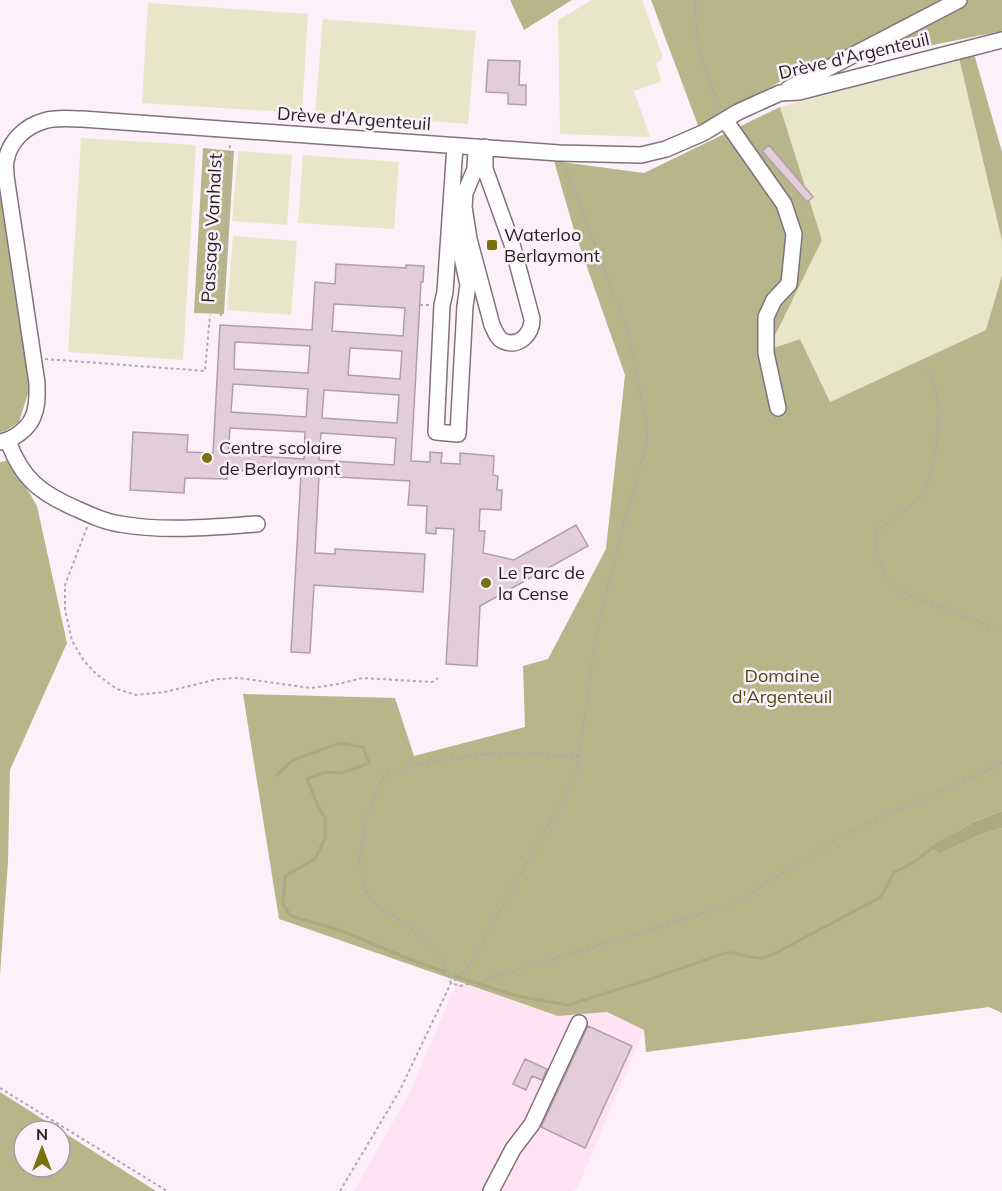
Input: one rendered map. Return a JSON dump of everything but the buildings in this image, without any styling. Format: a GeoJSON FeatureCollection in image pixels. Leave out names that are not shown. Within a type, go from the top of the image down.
{"type":"FeatureCollection","features":[{"type":"Feature","properties":{"kind":"street"},"geometry":{"type":"LineString","coordinates":[[780,93],[959,0]]}},
{"type":"Feature","properties":{"kind":"street","name":"Drève d'Argenteuil"},"geometry":{"type":"LineString","coordinates":[[4,441],[21,432],[33,418],[37,401],[34,359],[6,176],[6,160],[18,137],[28,128],[43,121],[60,118],[559,153],[641,155],[666,149],[703,133],[738,112],[780,93],[799,92],[1002,40]]}},
{"type":"Feature","properties":{"kind":"street"},"geometry":{"type":"LineString","coordinates":[[725,120],[784,204],[794,234],[789,284],[774,300],[766,317],[766,353],[778,408]]}},
{"type":"Feature","properties":{"kind":"street"},"geometry":{"type":"LineString","coordinates":[[451,206],[466,276],[467,294],[458,434],[436,432],[442,305],[445,292],[454,146]]}},
{"type":"Feature","properties":{"kind":"street"},"geometry":{"type":"LineString","coordinates":[[481,147],[485,169],[512,244],[532,319],[528,335],[514,342],[504,341],[497,336],[492,325],[469,239],[464,207],[465,194],[481,147]]}},
{"type":"Feature","properties":{"kind":"street"},"geometry":{"type":"LineString","coordinates":[[445,292],[450,299],[455,300],[462,299],[467,294]]}},
{"type":"Feature","properties":{"kind":"street"},"geometry":{"type":"LineString","coordinates":[[4,441],[27,477],[46,494],[92,516],[118,524],[154,528],[257,524]]}},
{"type":"Feature","properties":{"kind":"street"},"geometry":{"type":"LineString","coordinates":[[491,1191],[513,1149],[532,1124],[579,1023]]}},
{"type":"Feature","properties":{"kind":"path"},"geometry":{"type":"LineString","coordinates":[[696,0],[696,40],[701,60],[725,120]]}},
{"type":"Feature","properties":{"kind":"path","name":"Passage Vanhalst"},"geometry":{"type":"LineString","coordinates":[[221,316],[231,141]]}},
{"type":"Feature","properties":{"kind":"path"},"geometry":{"type":"LineString","coordinates":[[340,1191],[400,1090],[451,983],[463,974],[475,957],[577,771],[596,635],[626,515],[647,444],[647,427],[627,329],[559,153]]}},
{"type":"Feature","properties":{"kind":"path"},"geometry":{"type":"LineString","coordinates":[[34,359],[205,371],[210,315]]}},
{"type":"Feature","properties":{"kind":"path"},"geometry":{"type":"LineString","coordinates":[[927,370],[937,395],[938,418],[935,454],[927,484],[920,496],[876,532],[877,557],[888,580],[906,594],[1002,631]]}},
{"type":"Feature","properties":{"kind":"path"},"geometry":{"type":"LineString","coordinates":[[92,516],[65,585],[65,609],[72,641],[84,661],[96,674],[117,689],[136,695],[165,692],[218,679],[239,678],[311,688],[362,678],[432,682],[438,678]]}},
{"type":"Feature","properties":{"kind":"path"},"geometry":{"type":"LineString","coordinates":[[579,756],[525,753],[485,754],[415,764],[384,776],[366,816],[359,864],[366,891],[379,907],[408,925],[442,961],[451,983],[460,986],[492,978],[723,906],[745,897],[840,837],[1002,762]]}},
{"type":"Feature","properties":{"kind":"path"},"geometry":{"type":"LineString","coordinates":[[0,1088],[167,1191]]}},
{"type":"Feature","properties":{"kind":"shaded area"},"geometry":{"type":"Polygon","coordinates":[[[592,0],[642,0],[663,58],[656,64],[662,81],[634,91],[650,137],[560,134],[558,20],[592,0]]]}},
{"type":"Feature","properties":{"kind":"shaded area"},"geometry":{"type":"Polygon","coordinates":[[[148,3],[308,14],[302,113],[142,103],[148,3]]]}},
{"type":"Feature","properties":{"kind":"shaded area"},"geometry":{"type":"Polygon","coordinates":[[[323,19],[476,31],[468,124],[315,112],[323,19]]]}},
{"type":"Feature","properties":{"kind":"shaded area"},"geometry":{"type":"Polygon","coordinates":[[[959,58],[1002,241],[1002,275],[987,330],[830,402],[800,339],[768,351],[822,240],[780,107],[959,58]]]}},
{"type":"Feature","properties":{"kind":"shaded area"},"geometry":{"type":"Polygon","coordinates":[[[81,138],[196,145],[183,360],[68,352],[81,138]]]}},
{"type":"Feature","properties":{"kind":"shaded area"},"geometry":{"type":"Polygon","coordinates":[[[238,151],[292,155],[287,225],[232,221],[238,151]]]}},
{"type":"Feature","properties":{"kind":"shaded area"},"geometry":{"type":"Polygon","coordinates":[[[303,155],[399,162],[394,229],[298,223],[303,155]]]}},
{"type":"Feature","properties":{"kind":"shaded area"},"geometry":{"type":"Polygon","coordinates":[[[233,236],[297,241],[291,315],[227,310],[233,236]]]}},
{"type":"Feature","properties":{"kind":"shaded area"},"geometry":{"type":"Polygon","coordinates":[[[1002,811],[1002,828],[977,836],[940,854],[932,848],[936,843],[974,822],[1002,811]]]}},
{"type":"Feature","properties":{"kind":"shaded area"},"geometry":{"type":"Polygon","coordinates":[[[457,982],[558,1016],[607,1012],[644,1030],[574,1191],[354,1191],[409,1094],[457,982]]]}},
{"type":"Feature","properties":{"kind":"green space"},"geometry":{"type":"Polygon","coordinates":[[[510,0],[572,0],[524,30],[510,0]]]}},
{"type":"Feature","properties":{"kind":"green space"},"geometry":{"type":"Polygon","coordinates":[[[651,0],[1002,0],[1002,31],[795,73],[699,128],[651,0]]]}},
{"type":"Feature","properties":{"kind":"green space"},"geometry":{"type":"Polygon","coordinates":[[[974,54],[1002,152],[1002,241],[959,58],[974,54]]]}},
{"type":"Feature","properties":{"kind":"green space","name":"Domaine d'Argenteuil"},"geometry":{"type":"Polygon","coordinates":[[[780,107],[822,240],[768,350],[800,339],[830,402],[986,330],[1002,275],[1002,811],[956,832],[940,854],[977,836],[1002,828],[1002,1013],[989,1007],[646,1052],[644,1030],[607,1012],[558,1016],[279,919],[243,694],[395,698],[414,756],[525,727],[523,666],[548,659],[606,549],[625,375],[574,230],[554,161],[644,173],[780,107]]]}},
{"type":"Feature","properties":{"kind":"green space"},"geometry":{"type":"Polygon","coordinates":[[[203,148],[234,151],[224,314],[194,313],[203,148]]]}},
{"type":"Feature","properties":{"kind":"green space"},"geometry":{"type":"Polygon","coordinates":[[[0,154],[32,381],[19,422],[0,432],[0,154]]]}},
{"type":"Feature","properties":{"kind":"green space"},"geometry":{"type":"Polygon","coordinates":[[[10,460],[37,506],[67,643],[10,770],[8,861],[0,975],[0,462],[10,460]]]}},
{"type":"Feature","properties":{"kind":"green space"},"geometry":{"type":"Polygon","coordinates":[[[0,1092],[43,1119],[12,1119],[12,1179],[72,1179],[72,1138],[156,1191],[0,1191],[0,1092]]]}},
{"type":"Feature","properties":{"kind":"waterway"},"geometry":{"type":"LineString","coordinates":[[277,775],[293,760],[340,743],[363,747],[369,763],[342,773],[325,772],[307,779],[325,818],[325,838],[315,859],[285,876],[283,905],[291,916],[342,931],[445,972]]}},
{"type":"Feature","properties":{"kind":"waterway"},"geometry":{"type":"LineString","coordinates":[[455,976],[517,996],[568,1005],[725,953],[764,958],[879,898],[893,873],[913,863],[932,848]]}},
{"type":"Feature","properties":{"kind":"place","name":"Waterloo Berlaymont"},"geometry":{"type":"Point","coordinates":[492,245]}},
{"type":"Feature","properties":{"kind":"place","name":"Centre scolaire de Berlaymont"},"geometry":{"type":"Point","coordinates":[207,458]}},
{"type":"Feature","properties":{"kind":"place","name":"Le Parc de la Cense"},"geometry":{"type":"Point","coordinates":[486,583]}}]}
